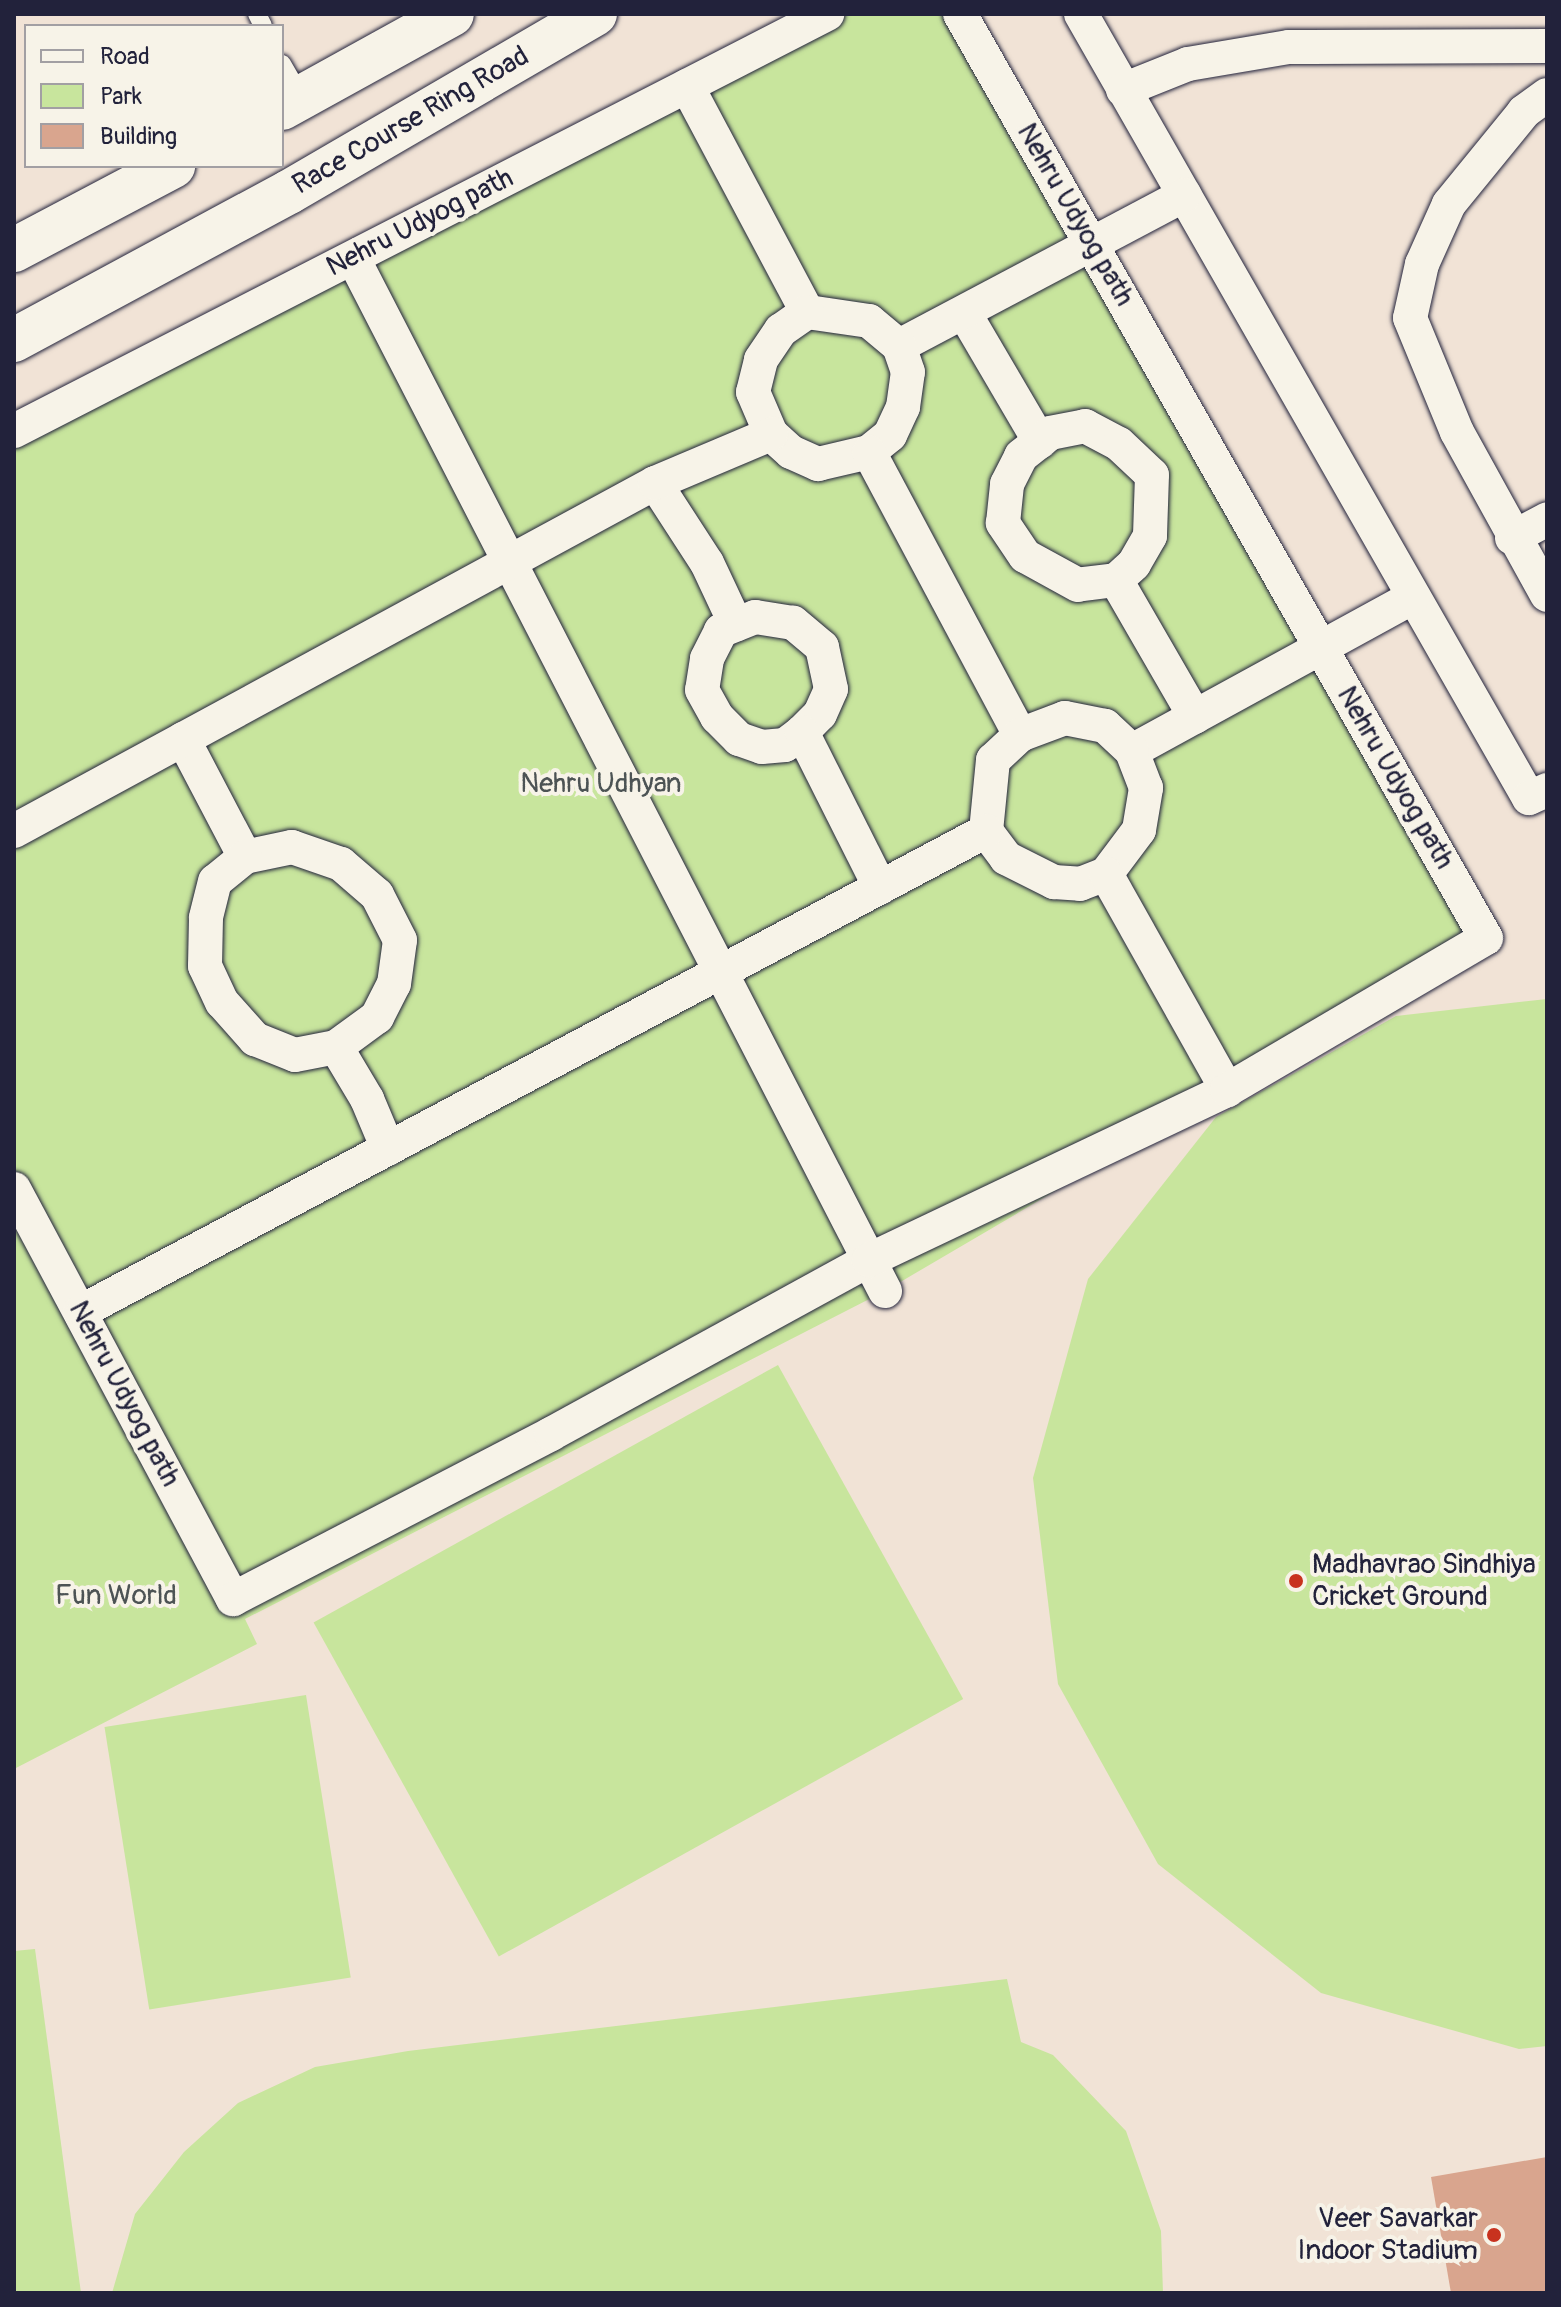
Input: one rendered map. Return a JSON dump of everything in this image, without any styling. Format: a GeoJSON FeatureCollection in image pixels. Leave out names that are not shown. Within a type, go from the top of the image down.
{"type":"FeatureCollection","features":[{"type":"Feature","properties":{"kind":"main road"},"geometry":{"type":"LineString","coordinates":[[289,90],[452,14]]}},
{"type":"Feature","properties":{"kind":"main road","name":"Race Course Ring Road"},"geometry":{"type":"LineString","coordinates":[[14,340],[289,192],[595,14]]}},
{"type":"Feature","properties":{"kind":"main road"},"geometry":{"type":"LineString","coordinates":[[14,250],[169,168]]}},
{"type":"Feature","properties":{"kind":"street","name":"Nehru Udyog path"},"geometry":{"type":"LineString","coordinates":[[14,431],[827,14]]}},
{"type":"Feature","properties":{"kind":"street","name":"Nehru Udyog path"},"geometry":{"type":"LineString","coordinates":[[14,1189],[233,1599],[551,1434],[869,1260],[1227,1090],[1486,938],[960,14]]}},
{"type":"Feature","properties":{"kind":"street"},"geometry":{"type":"LineString","coordinates":[[1081,14],[1529,798],[1547,790]]}},
{"type":"Feature","properties":{"kind":"street"},"geometry":{"type":"LineString","coordinates":[[1123,90],[1188,64],[1289,47],[1547,46]]}},
{"type":"Feature","properties":{"kind":"street"},"geometry":{"type":"LineString","coordinates":[[687,86],[807,312]]}},
{"type":"Feature","properties":{"kind":"street"},"geometry":{"type":"LineString","coordinates":[[1547,95],[1524,112],[1449,204],[1422,264],[1410,318],[1427,367],[1512,538],[1547,595]]}},
{"type":"Feature","properties":{"kind":"street"},"geometry":{"type":"LineString","coordinates":[[899,346],[965,314],[1184,195]]}},
{"type":"Feature","properties":{"kind":"street"},"geometry":{"type":"LineString","coordinates":[[353,258],[725,971],[885,1291]]}},
{"type":"Feature","properties":{"kind":"street"},"geometry":{"type":"LineString","coordinates":[[807,312],[869,321],[899,346],[908,372],[903,407],[890,435],[869,452],[818,464],[791,452],[771,434],[753,392],[761,360],[781,330],[807,312]]}},
{"type":"Feature","properties":{"kind":"street"},"geometry":{"type":"LineString","coordinates":[[965,314],[1040,442]]}},
{"type":"Feature","properties":{"kind":"street"},"geometry":{"type":"LineString","coordinates":[[1085,426],[1119,444],[1152,475],[1150,536],[1134,564],[1116,580],[1078,585],[1025,556],[1003,523],[1007,484],[1021,456],[1050,433],[1085,426]]}},
{"type":"Feature","properties":{"kind":"street"},"geometry":{"type":"LineString","coordinates":[[14,831],[655,483],[771,434]]}},
{"type":"Feature","properties":{"kind":"street"},"geometry":{"type":"LineString","coordinates":[[869,452],[1020,735]]}},
{"type":"Feature","properties":{"kind":"street"},"geometry":{"type":"LineString","coordinates":[[655,483],[707,563],[736,625]]}},
{"type":"Feature","properties":{"kind":"street"},"geometry":{"type":"LineString","coordinates":[[1512,538],[1547,519]]}},
{"type":"Feature","properties":{"kind":"street"},"geometry":{"type":"LineString","coordinates":[[1116,580],[1195,717]]}},
{"type":"Feature","properties":{"kind":"street"},"geometry":{"type":"LineString","coordinates":[[1132,751],[1413,597]]}},
{"type":"Feature","properties":{"kind":"street"},"geometry":{"type":"LineString","coordinates":[[755,617],[793,623],[822,647],[831,689],[820,714],[802,732],[785,745],[762,747],[739,739],[717,717],[702,690],[707,659],[721,631],[755,617]]}},
{"type":"Feature","properties":{"kind":"street"},"geometry":{"type":"LineString","coordinates":[[1065,718],[1105,726],[1132,751],[1146,788],[1139,830],[1106,874],[1080,884],[1054,882],[1006,858],[986,831],[993,760],[1020,735],[1065,718]]}},
{"type":"Feature","properties":{"kind":"street"},"geometry":{"type":"LineString","coordinates":[[802,732],[880,887]]}},
{"type":"Feature","properties":{"kind":"street"},"geometry":{"type":"LineString","coordinates":[[183,739],[245,857]]}},
{"type":"Feature","properties":{"kind":"street"},"geometry":{"type":"LineString","coordinates":[[80,1312],[986,831]]}},
{"type":"Feature","properties":{"kind":"street"},"geometry":{"type":"LineString","coordinates":[[292,847],[341,864],[377,895],[400,940],[394,984],[377,1017],[336,1047],[295,1055],[255,1039],[222,1002],[205,966],[206,918],[215,881],[245,857],[292,847]]}},
{"type":"Feature","properties":{"kind":"street"},"geometry":{"type":"LineString","coordinates":[[1106,874],[1227,1090]]}},
{"type":"Feature","properties":{"kind":"street"},"geometry":{"type":"LineString","coordinates":[[336,1047],[367,1099],[388,1149]]}},
{"type":"Feature","properties":{"kind":"green space","name":"Nehru Udhyan"},"geometry":{"type":"Polygon","coordinates":[[[827,14],[960,14],[1486,938],[885,1291],[245,1619],[257,1644],[14,1769],[14,431],[827,14]]]}},
{"type":"Feature","properties":{"kind":"green space","name":"Madhavrao Sindhiya Cricket Ground"},"geometry":{"type":"Polygon","coordinates":[[[1547,999],[1547,2046],[1519,2049],[1321,1993],[1158,1864],[1058,1684],[1033,1478],[1088,1279],[1216,1117],[1396,1016],[1547,999]]]}},
{"type":"Feature","properties":{"kind":"green space"},"geometry":{"type":"Polygon","coordinates":[[[778,1365],[963,1699],[499,1957],[314,1622],[778,1365]]]}},
{"type":"Feature","properties":{"kind":"green space"},"geometry":{"type":"Polygon","coordinates":[[[306,1695],[351,1977],[149,2009],[105,1727],[306,1695]]]}},
{"type":"Feature","properties":{"kind":"green space"},"geometry":{"type":"Polygon","coordinates":[[[35,1949],[81,2293],[14,2293],[14,1951],[35,1949]]]}},
{"type":"Feature","properties":{"kind":"green space"},"geometry":{"type":"Polygon","coordinates":[[[1007,1979],[1021,2042],[1053,2055],[1126,2131],[1161,2231],[1163,2293],[112,2293],[135,2214],[184,2152],[238,2103],[315,2067],[408,2051],[1007,1979]]]}},
{"type":"Feature","properties":{"kind":"building","name":"Veer Savarkar Indoor Stadium"},"geometry":{"type":"Polygon","coordinates":[[[1547,2157],[1547,2293],[1451,2293],[1431,2177],[1547,2157]]]}},
{"type":"Feature","properties":{"kind":"place","name":"Madhavrao Sindhiya Cricket Ground"},"geometry":{"type":"Point","coordinates":[1296,1581]}},
{"type":"Feature","properties":{"kind":"place","name":"Veer Savarkar Indoor Stadium"},"geometry":{"type":"Point","coordinates":[1494,2235]}},
{"type":"Feature","properties":{"kind":"park label","name":"Fun World"},"geometry":{"type":"Point","coordinates":[116,1596]}}]}
